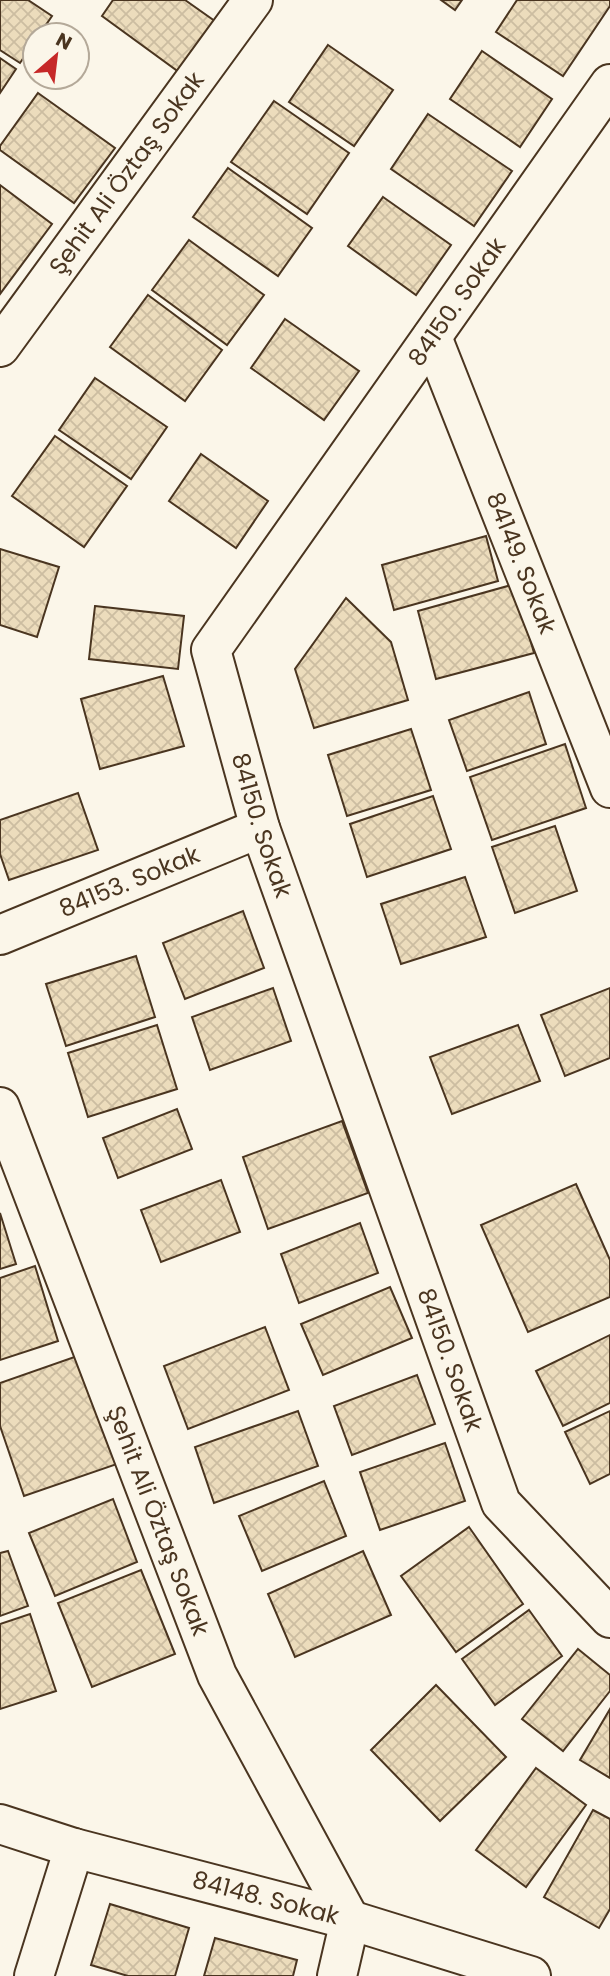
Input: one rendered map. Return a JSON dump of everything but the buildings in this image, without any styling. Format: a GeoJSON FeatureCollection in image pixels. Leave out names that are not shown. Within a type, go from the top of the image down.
{"type":"FeatureCollection","features":[{"type":"Feature","properties":{"kind":"street","name":"Şehit Ali Öztaş Sokak"},"geometry":{"type":"LineString","coordinates":[[0,347],[253,0]]}},
{"type":"Feature","properties":{"kind":"street","name":"84150. Sokak"},"geometry":{"type":"LineString","coordinates":[[610,84],[211,650],[260,828],[501,1503],[610,1618]]}},
{"type":"Feature","properties":{"kind":"street","name":"84149. Sokak"},"geometry":{"type":"LineString","coordinates":[[432,337],[610,788]]}},
{"type":"Feature","properties":{"kind":"street","name":"84153. Sokak"},"geometry":{"type":"LineString","coordinates":[[0,935],[260,828]]}},
{"type":"Feature","properties":{"kind":"street","name":"Şehit Ali Öztaş Sokak"},"geometry":{"type":"LineString","coordinates":[[0,1107],[218,1675],[350,1920]]}},
{"type":"Feature","properties":{"kind":"street","name":"84148. Sokak"},"geometry":{"type":"LineString","coordinates":[[0,1824],[74,1849],[350,1920],[531,1976]]}},
{"type":"Feature","properties":{"kind":"street"},"geometry":{"type":"LineString","coordinates":[[34,1976],[74,1849]]}},
{"type":"Feature","properties":{"kind":"street"},"geometry":{"type":"LineString","coordinates":[[337,1976],[350,1920]]}}]}
